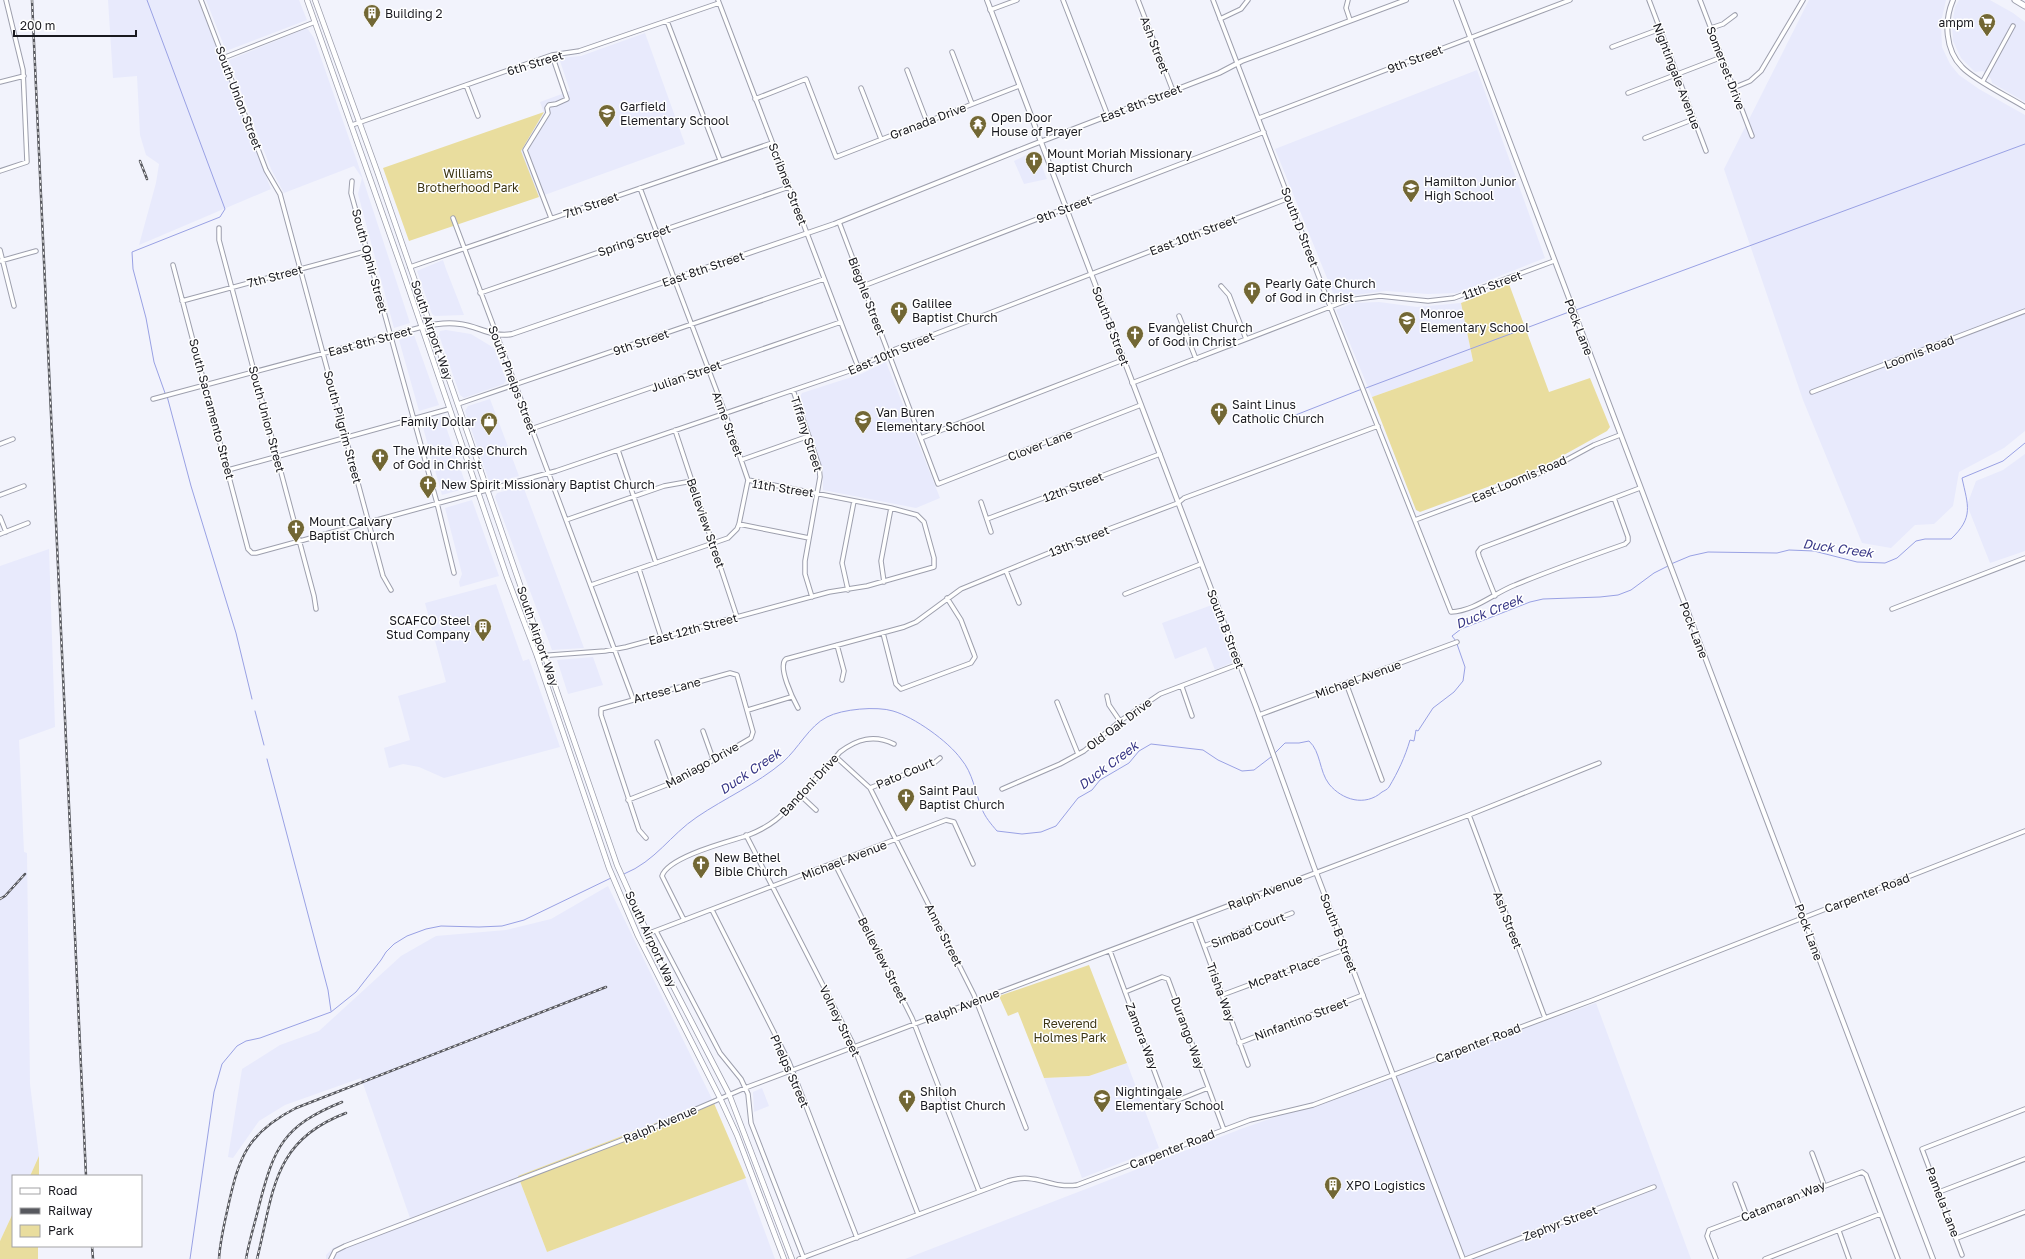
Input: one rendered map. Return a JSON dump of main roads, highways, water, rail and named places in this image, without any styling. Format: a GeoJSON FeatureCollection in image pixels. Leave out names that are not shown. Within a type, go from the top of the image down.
{"type":"FeatureCollection","features":[{"type":"Feature","properties":{"kind":"main road","name":"South Airport Way"},"geometry":{"type":"LineString","coordinates":[[307,0],[352,125],[507,577],[537,656],[610,870],[638,936],[720,1098],[737,1135],[784,1259]]}},
{"type":"Feature","properties":{"kind":"main road","name":"South Airport Way"},"geometry":{"type":"LineString","coordinates":[[316,0],[360,122],[429,325],[458,404],[618,867],[647,934],[729,1094],[792,1259]]}},
{"type":"Feature","properties":{"kind":"main road"},"geometry":{"type":"LineString","coordinates":[[2015,0],[2025,6]]}},
{"type":"Feature","properties":{"kind":"waterway"},"geometry":{"type":"LineString","coordinates":[[147,0],[225,209],[220,217],[132,252],[133,269],[146,318],[154,362],[165,393]]}},
{"type":"Feature","properties":{"kind":"waterway"},"geometry":{"type":"LineString","coordinates":[[1576,310],[2025,144]]}},
{"type":"Feature","properties":{"kind":"waterway"},"geometry":{"type":"LineString","coordinates":[[1366,388],[1569,312]]}},
{"type":"Feature","properties":{"kind":"waterway"},"geometry":{"type":"LineString","coordinates":[[1288,418],[1362,389]]}},
{"type":"Feature","properties":{"kind":"waterway"},"geometry":{"type":"LineString","coordinates":[[167,396],[191,486],[236,633],[252,699]]}},
{"type":"Feature","properties":{"kind":"waterway","name":"Duck Creek"},"geometry":{"type":"LineString","coordinates":[[1671,564],[1690,556],[1708,552],[1777,553],[1789,550],[1814,551],[1857,562],[1885,563],[1897,558],[1916,541],[1925,539],[1951,539],[1963,524],[1966,517],[1967,504],[1962,478],[2003,461],[2025,443]]}},
{"type":"Feature","properties":{"kind":"waterway","name":"Duck Creek"},"geometry":{"type":"LineString","coordinates":[[1456,641],[1452,636],[1461,629],[1530,602],[1543,599],[1618,595],[1631,590],[1654,573],[1668,566]]}},
{"type":"Feature","properties":{"kind":"waterway","name":"Duck Creek"},"geometry":{"type":"LineString","coordinates":[[1275,753],[1285,743],[1309,741],[1316,751],[1326,779],[1334,790],[1347,798],[1354,800],[1375,797],[1389,787],[1401,764],[1410,740],[1414,741],[1416,730],[1418,731],[1433,708],[1454,692],[1463,681],[1465,667],[1457,644]]}},
{"type":"Feature","properties":{"kind":"waterway","name":"Duck Creek"},"geometry":{"type":"LineString","coordinates":[[624,874],[635,869],[654,855],[687,824],[697,817],[773,770],[788,757],[809,732],[821,721],[833,714],[850,710],[886,709],[911,718],[930,730],[948,745],[965,764],[971,776],[983,812],[997,831],[1022,834],[1041,832],[1056,826],[1078,798],[1092,790],[1100,780],[1129,763],[1139,751],[1151,744],[1203,750],[1218,760],[1242,771],[1254,770],[1271,757]]}},
{"type":"Feature","properties":{"kind":"waterway"},"geometry":{"type":"LineString","coordinates":[[255,711],[264,745]]}},
{"type":"Feature","properties":{"kind":"waterway"},"geometry":{"type":"LineString","coordinates":[[267,759],[328,990],[331,1011]]}},
{"type":"Feature","properties":{"kind":"waterway","name":"Duck Creek"},"geometry":{"type":"LineString","coordinates":[[190,1259],[214,1092],[222,1064],[237,1046],[246,1041],[260,1038],[331,1012],[356,992],[386,952],[394,944],[407,936],[426,929],[441,926],[502,926],[524,920],[611,878]]}},
{"type":"Feature","properties":{"kind":"railway"},"geometry":{"type":"LineString","coordinates":[[32,0],[86,1175]]}},
{"type":"Feature","properties":{"kind":"railway"},"geometry":{"type":"LineString","coordinates":[[140,161],[147,179]]}},
{"type":"Feature","properties":{"kind":"railway"},"geometry":{"type":"LineString","coordinates":[[0,899],[5,896],[25,874]]}},
{"type":"Feature","properties":{"kind":"railway"},"geometry":{"type":"LineString","coordinates":[[219,1259],[221,1239],[228,1207],[241,1160],[256,1137],[279,1117],[296,1108],[606,987]]}},
{"type":"Feature","properties":{"kind":"railway"},"geometry":{"type":"LineString","coordinates":[[246,1259],[264,1186],[276,1153],[284,1141],[306,1120],[342,1102]]}},
{"type":"Feature","properties":{"kind":"railway"},"geometry":{"type":"LineString","coordinates":[[257,1259],[273,1190],[280,1171],[290,1154],[303,1138],[322,1125],[346,1113]]}},
{"type":"Feature","properties":{"kind":"railway"},"geometry":{"type":"LineString","coordinates":[[92,1247],[93,1259]]}},
{"type":"Feature","properties":{"kind":"place","name":"Building 2"},"geometry":{"type":"Point","coordinates":[372,28]}},
{"type":"Feature","properties":{"kind":"place","name":"ampm"},"geometry":{"type":"Point","coordinates":[1987,37]}},
{"type":"Feature","properties":{"kind":"place","name":"Garfield Elementary School"},"geometry":{"type":"Point","coordinates":[607,128]}},
{"type":"Feature","properties":{"kind":"place","name":"Open Door House of Prayer"},"geometry":{"type":"Point","coordinates":[978,139]}},
{"type":"Feature","properties":{"kind":"place","name":"Mount Moriah Missionary Baptist Church"},"geometry":{"type":"Point","coordinates":[1034,175]}},
{"type":"Feature","properties":{"kind":"place","name":"Hamilton Junior High School"},"geometry":{"type":"Point","coordinates":[1411,203]}},
{"type":"Feature","properties":{"kind":"place","name":"Pearly Gate Church of God in Christ"},"geometry":{"type":"Point","coordinates":[1252,305]}},
{"type":"Feature","properties":{"kind":"place","name":"Galilee Baptist Church"},"geometry":{"type":"Point","coordinates":[899,325]}},
{"type":"Feature","properties":{"kind":"place","name":"Monroe Elementary School"},"geometry":{"type":"Point","coordinates":[1407,335]}},
{"type":"Feature","properties":{"kind":"place","name":"Evangelist Church of God in Christ"},"geometry":{"type":"Point","coordinates":[1135,349]}},
{"type":"Feature","properties":{"kind":"place","name":"Saint Linus Catholic Church"},"geometry":{"type":"Point","coordinates":[1219,426]}},
{"type":"Feature","properties":{"kind":"place","name":"Van Buren Elementary School"},"geometry":{"type":"Point","coordinates":[863,434]}},
{"type":"Feature","properties":{"kind":"place","name":"Family Dollar"},"geometry":{"type":"Point","coordinates":[489,436]}},
{"type":"Feature","properties":{"kind":"place","name":"The White Rose Church of God in Christ"},"geometry":{"type":"Point","coordinates":[380,472]}},
{"type":"Feature","properties":{"kind":"place","name":"New Spirit Missionary Baptist Church"},"geometry":{"type":"Point","coordinates":[428,499]}},
{"type":"Feature","properties":{"kind":"place","name":"Mount Calvary Baptist Church"},"geometry":{"type":"Point","coordinates":[296,543]}},
{"type":"Feature","properties":{"kind":"place","name":"SCAFCO Steel Stud Company"},"geometry":{"type":"Point","coordinates":[483,642]}},
{"type":"Feature","properties":{"kind":"place","name":"Saint Paul Baptist Church"},"geometry":{"type":"Point","coordinates":[906,812]}},
{"type":"Feature","properties":{"kind":"place","name":"New Bethel Bible Church"},"geometry":{"type":"Point","coordinates":[701,879]}},
{"type":"Feature","properties":{"kind":"place","name":"Shiloh Baptist Church"},"geometry":{"type":"Point","coordinates":[907,1113]}},
{"type":"Feature","properties":{"kind":"place","name":"Nightingale Elementary School"},"geometry":{"type":"Point","coordinates":[1102,1113]}},
{"type":"Feature","properties":{"kind":"place","name":"XPO Logistics"},"geometry":{"type":"Point","coordinates":[1333,1200]}},
{"type":"Feature","properties":{"kind":"park label","name":"Williams Brotherhood Park"},"geometry":{"type":"Point","coordinates":[468,180]}},
{"type":"Feature","properties":{"kind":"park label","name":"Reverend Holmes Park"},"geometry":{"type":"Point","coordinates":[1070,1030]}}]}
